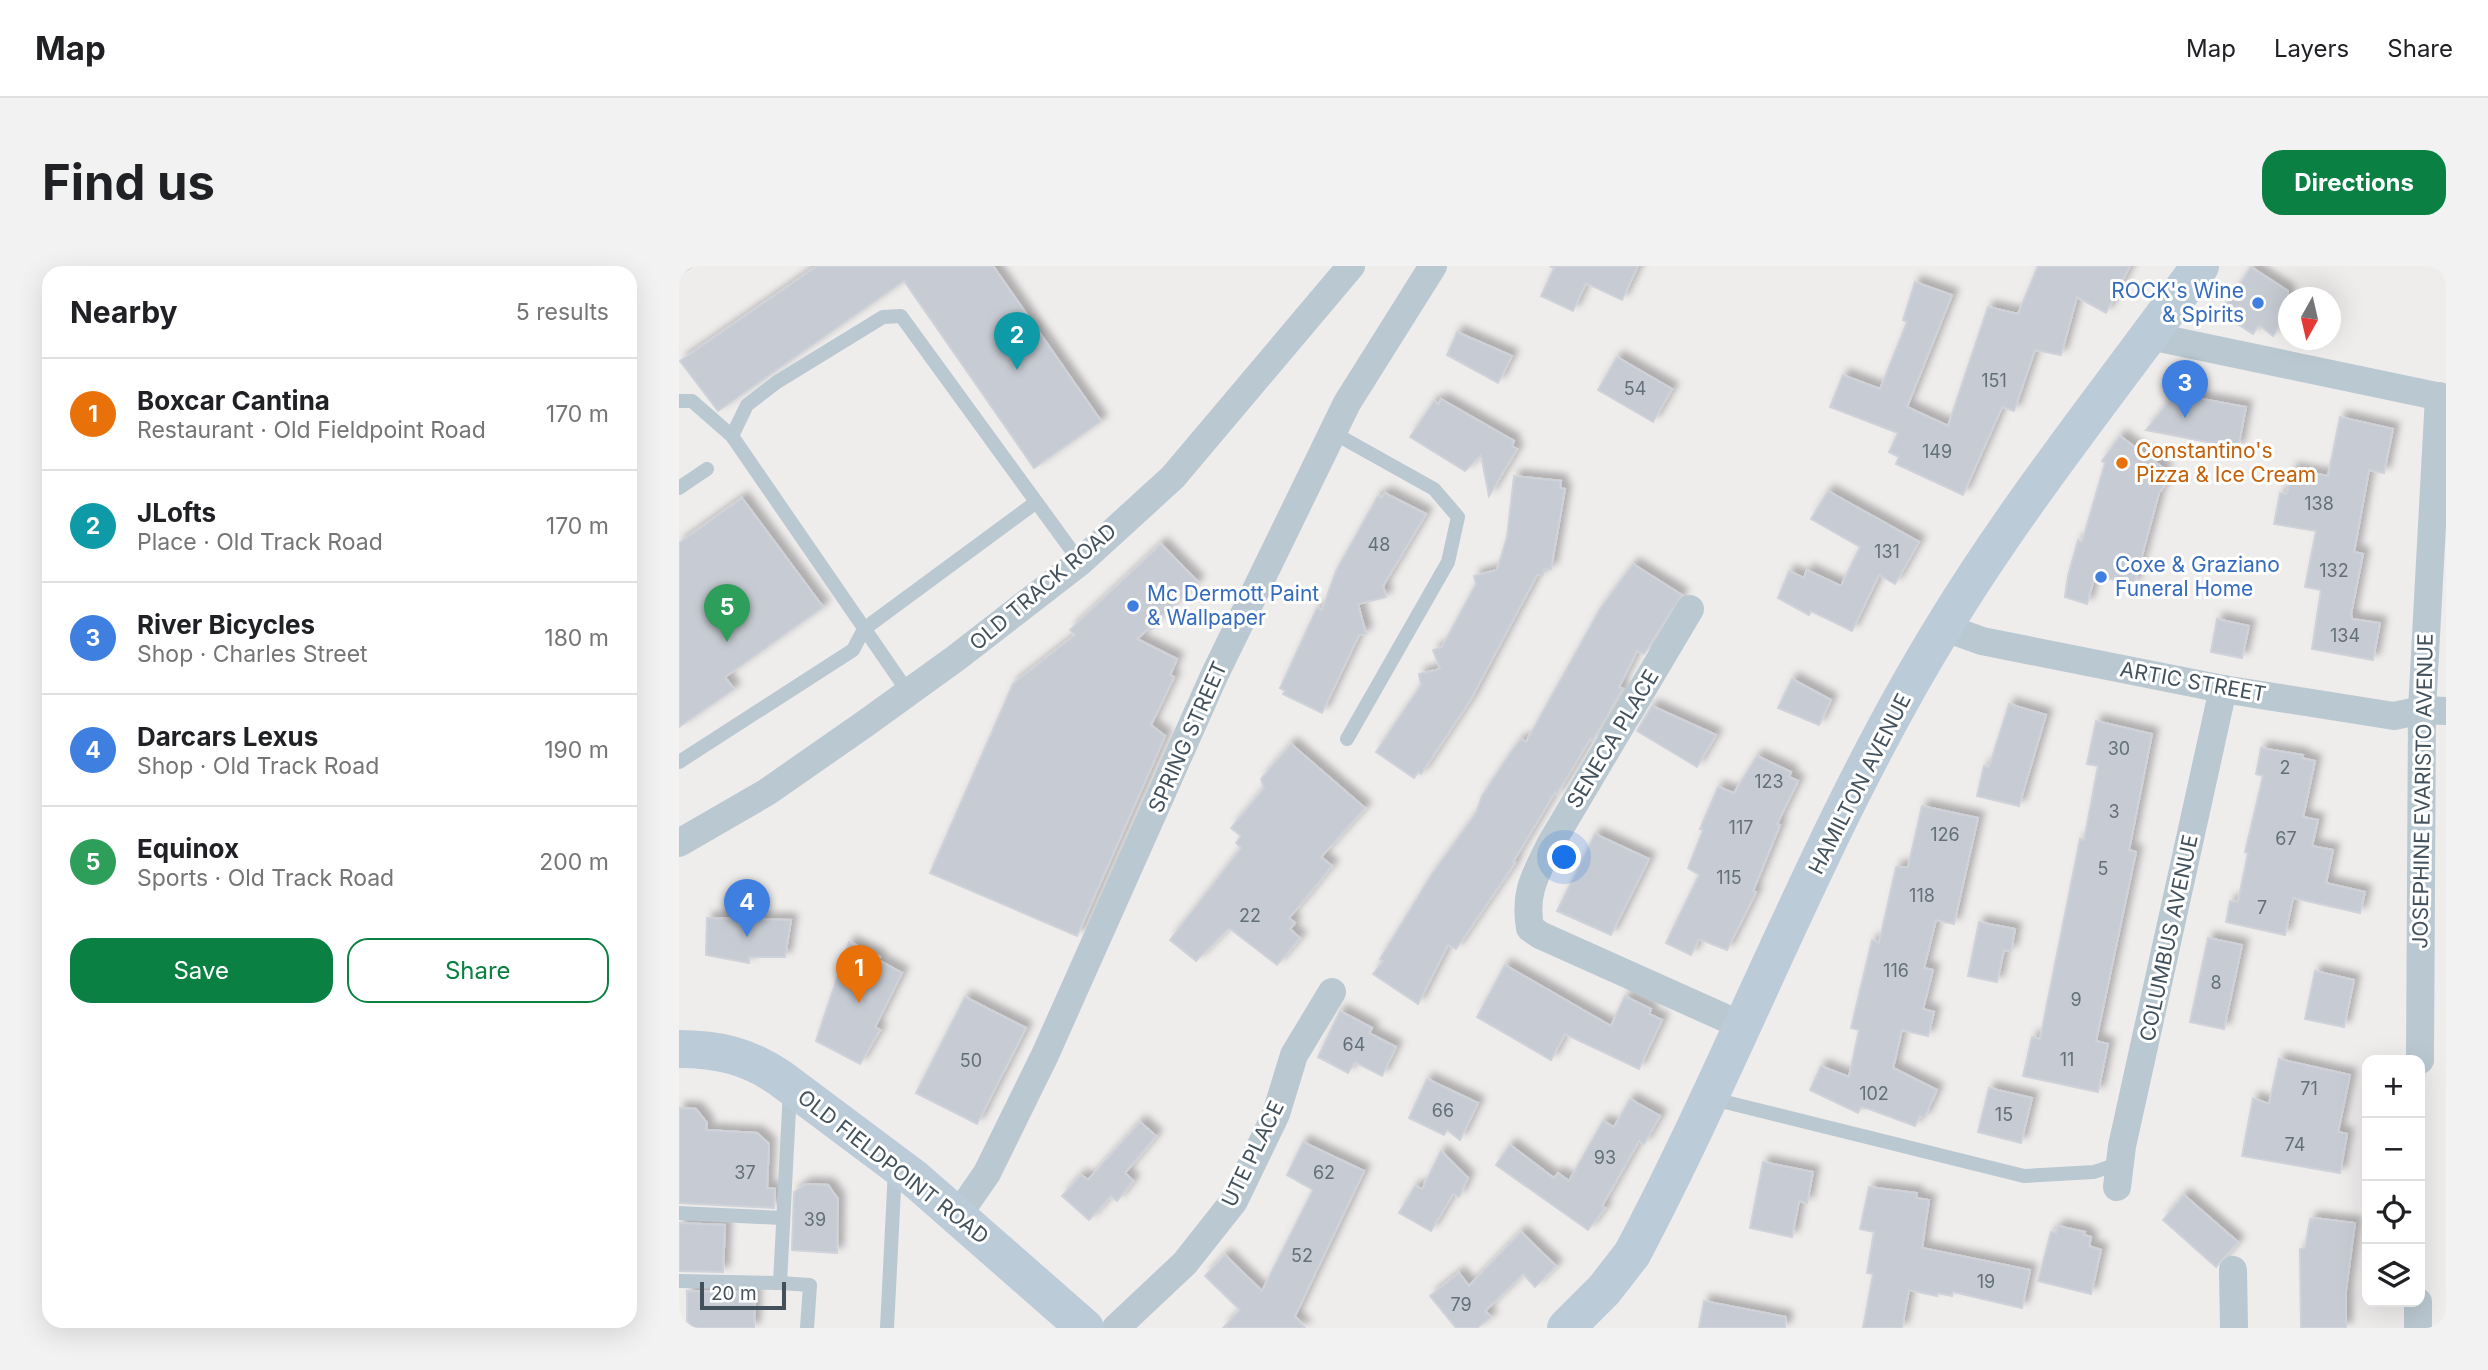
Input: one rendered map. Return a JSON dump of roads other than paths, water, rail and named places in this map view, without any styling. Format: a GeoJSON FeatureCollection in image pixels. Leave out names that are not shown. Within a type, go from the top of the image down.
{"type":"FeatureCollection","features":[{"type":"Feature","properties":{"kind":"main road","name":"HAMILTON AVENUE"},"geometry":{"type":"LineString","coordinates":[[1566,1328],[1604,1290],[1632,1254],[1881,739],[1943,627],[1997,544],[2200,266]]}},
{"type":"Feature","properties":{"kind":"main road","name":"OLD FIELDPOINT ROAD"},"geometry":{"type":"LineString","coordinates":[[679,1049],[733,1054],[757,1063],[790,1085],[958,1215],[1085,1328]]}},
{"type":"Feature","properties":{"kind":"street","name":"OLD TRACK ROAD"},"geometry":{"type":"LineString","coordinates":[[679,844],[767,792],[908,692],[1080,562],[1173,477],[1351,266]]}},
{"type":"Feature","properties":{"kind":"street","name":"SPRING STREET"},"geometry":{"type":"LineString","coordinates":[[958,1215],[987,1173],[1045,1055],[1214,676],[1332,432],[1347,403],[1433,266]]}},
{"type":"Feature","properties":{"kind":"street"},"geometry":{"type":"LineString","coordinates":[[2150,336],[2442,397]]}},
{"type":"Feature","properties":{"kind":"street","name":"JOSEPHINE EVARISTO AVENUE"},"geometry":{"type":"LineString","coordinates":[[2420,1055],[2434,711],[2442,397]]}},
{"type":"Feature","properties":{"kind":"street","name":"SENECA PLACE"},"geometry":{"type":"LineString","coordinates":[[1690,609],[1550,845],[1531,883],[1526,905],[1529,928],[1540,935],[1743,1026]]}},
{"type":"Feature","properties":{"kind":"street","name":"ARTIC STREET"},"geometry":{"type":"LineString","coordinates":[[1943,627],[1982,641],[2223,689],[2394,716],[2434,711]]}},
{"type":"Feature","properties":{"kind":"street","name":"COLUMBUS AVENUE"},"geometry":{"type":"LineString","coordinates":[[2119,1175],[2223,689]]}},
{"type":"Feature","properties":{"kind":"street","name":"UTE PLACE"},"geometry":{"type":"LineString","coordinates":[[1116,1328],[1185,1263],[1234,1201],[1276,1114],[1294,1055],[1332,992]]}},
{"type":"Feature","properties":{"kind":"street"},"geometry":{"type":"LineString","coordinates":[[2233,1270],[2235,1328]]}},
{"type":"Feature","properties":{"kind":"street"},"geometry":{"type":"LineString","coordinates":[[2418,1307],[2418,1328]]}},
{"type":"Feature","properties":{"kind":"lane"},"geometry":{"type":"LineString","coordinates":[[732,436],[747,405],[777,382],[883,317],[901,316],[1080,562]]}},
{"type":"Feature","properties":{"kind":"lane"},"geometry":{"type":"LineString","coordinates":[[679,401],[692,401],[732,436],[908,692]]}},
{"type":"Feature","properties":{"kind":"lane"},"geometry":{"type":"LineString","coordinates":[[1332,432],[1434,489],[1458,517],[1448,562],[1347,739]]}},
{"type":"Feature","properties":{"kind":"lane"},"geometry":{"type":"LineString","coordinates":[[679,488],[707,468]]}},
{"type":"Feature","properties":{"kind":"lane"},"geometry":{"type":"LineString","coordinates":[[679,762],[853,650],[864,629],[1035,503]]}},
{"type":"Feature","properties":{"kind":"lane"},"geometry":{"type":"LineString","coordinates":[[780,1283],[790,1085]]}},
{"type":"Feature","properties":{"kind":"lane"},"geometry":{"type":"LineString","coordinates":[[1708,1098],[2024,1176],[2094,1172],[2119,1175]]}},
{"type":"Feature","properties":{"kind":"lane"},"geometry":{"type":"LineString","coordinates":[[887,1328],[895,1164]]}},
{"type":"Feature","properties":{"kind":"lane"},"geometry":{"type":"LineString","coordinates":[[679,1213],[782,1218]]}},
{"type":"Feature","properties":{"kind":"lane"},"geometry":{"type":"LineString","coordinates":[[679,1281],[810,1284],[807,1328]]}},
{"type":"Feature","properties":{"kind":"railway"},"geometry":{"type":"LineString","coordinates":[[679,273],[690,266]]}},
{"type":"Feature","properties":{"kind":"place","name":"ROCK's Wine & Spirits"},"geometry":{"type":"Point","coordinates":[2258,303]}},
{"type":"Feature","properties":{"kind":"place","name":"JLofts"},"geometry":{"type":"Point","coordinates":[1017,370]}},
{"type":"Feature","properties":{"kind":"place","name":"River Bicycles"},"geometry":{"type":"Point","coordinates":[2185,418]}},
{"type":"Feature","properties":{"kind":"place","name":"Constantino's Pizza & Ice Cream"},"geometry":{"type":"Point","coordinates":[2122,463]}},
{"type":"Feature","properties":{"kind":"place","name":"Coxe & Graziano Funeral Home"},"geometry":{"type":"Point","coordinates":[2101,577]}},
{"type":"Feature","properties":{"kind":"place","name":"Mc Dermott Paint & Wallpaper"},"geometry":{"type":"Point","coordinates":[1133,606]}},
{"type":"Feature","properties":{"kind":"place","name":"Equinox"},"geometry":{"type":"Point","coordinates":[727,642]}},
{"type":"Feature","properties":{"kind":"place","name":"Darcars Lexus"},"geometry":{"type":"Point","coordinates":[747,937]}},
{"type":"Feature","properties":{"kind":"place","name":"Boxcar Cantina"},"geometry":{"type":"Point","coordinates":[859,1003]}}]}
